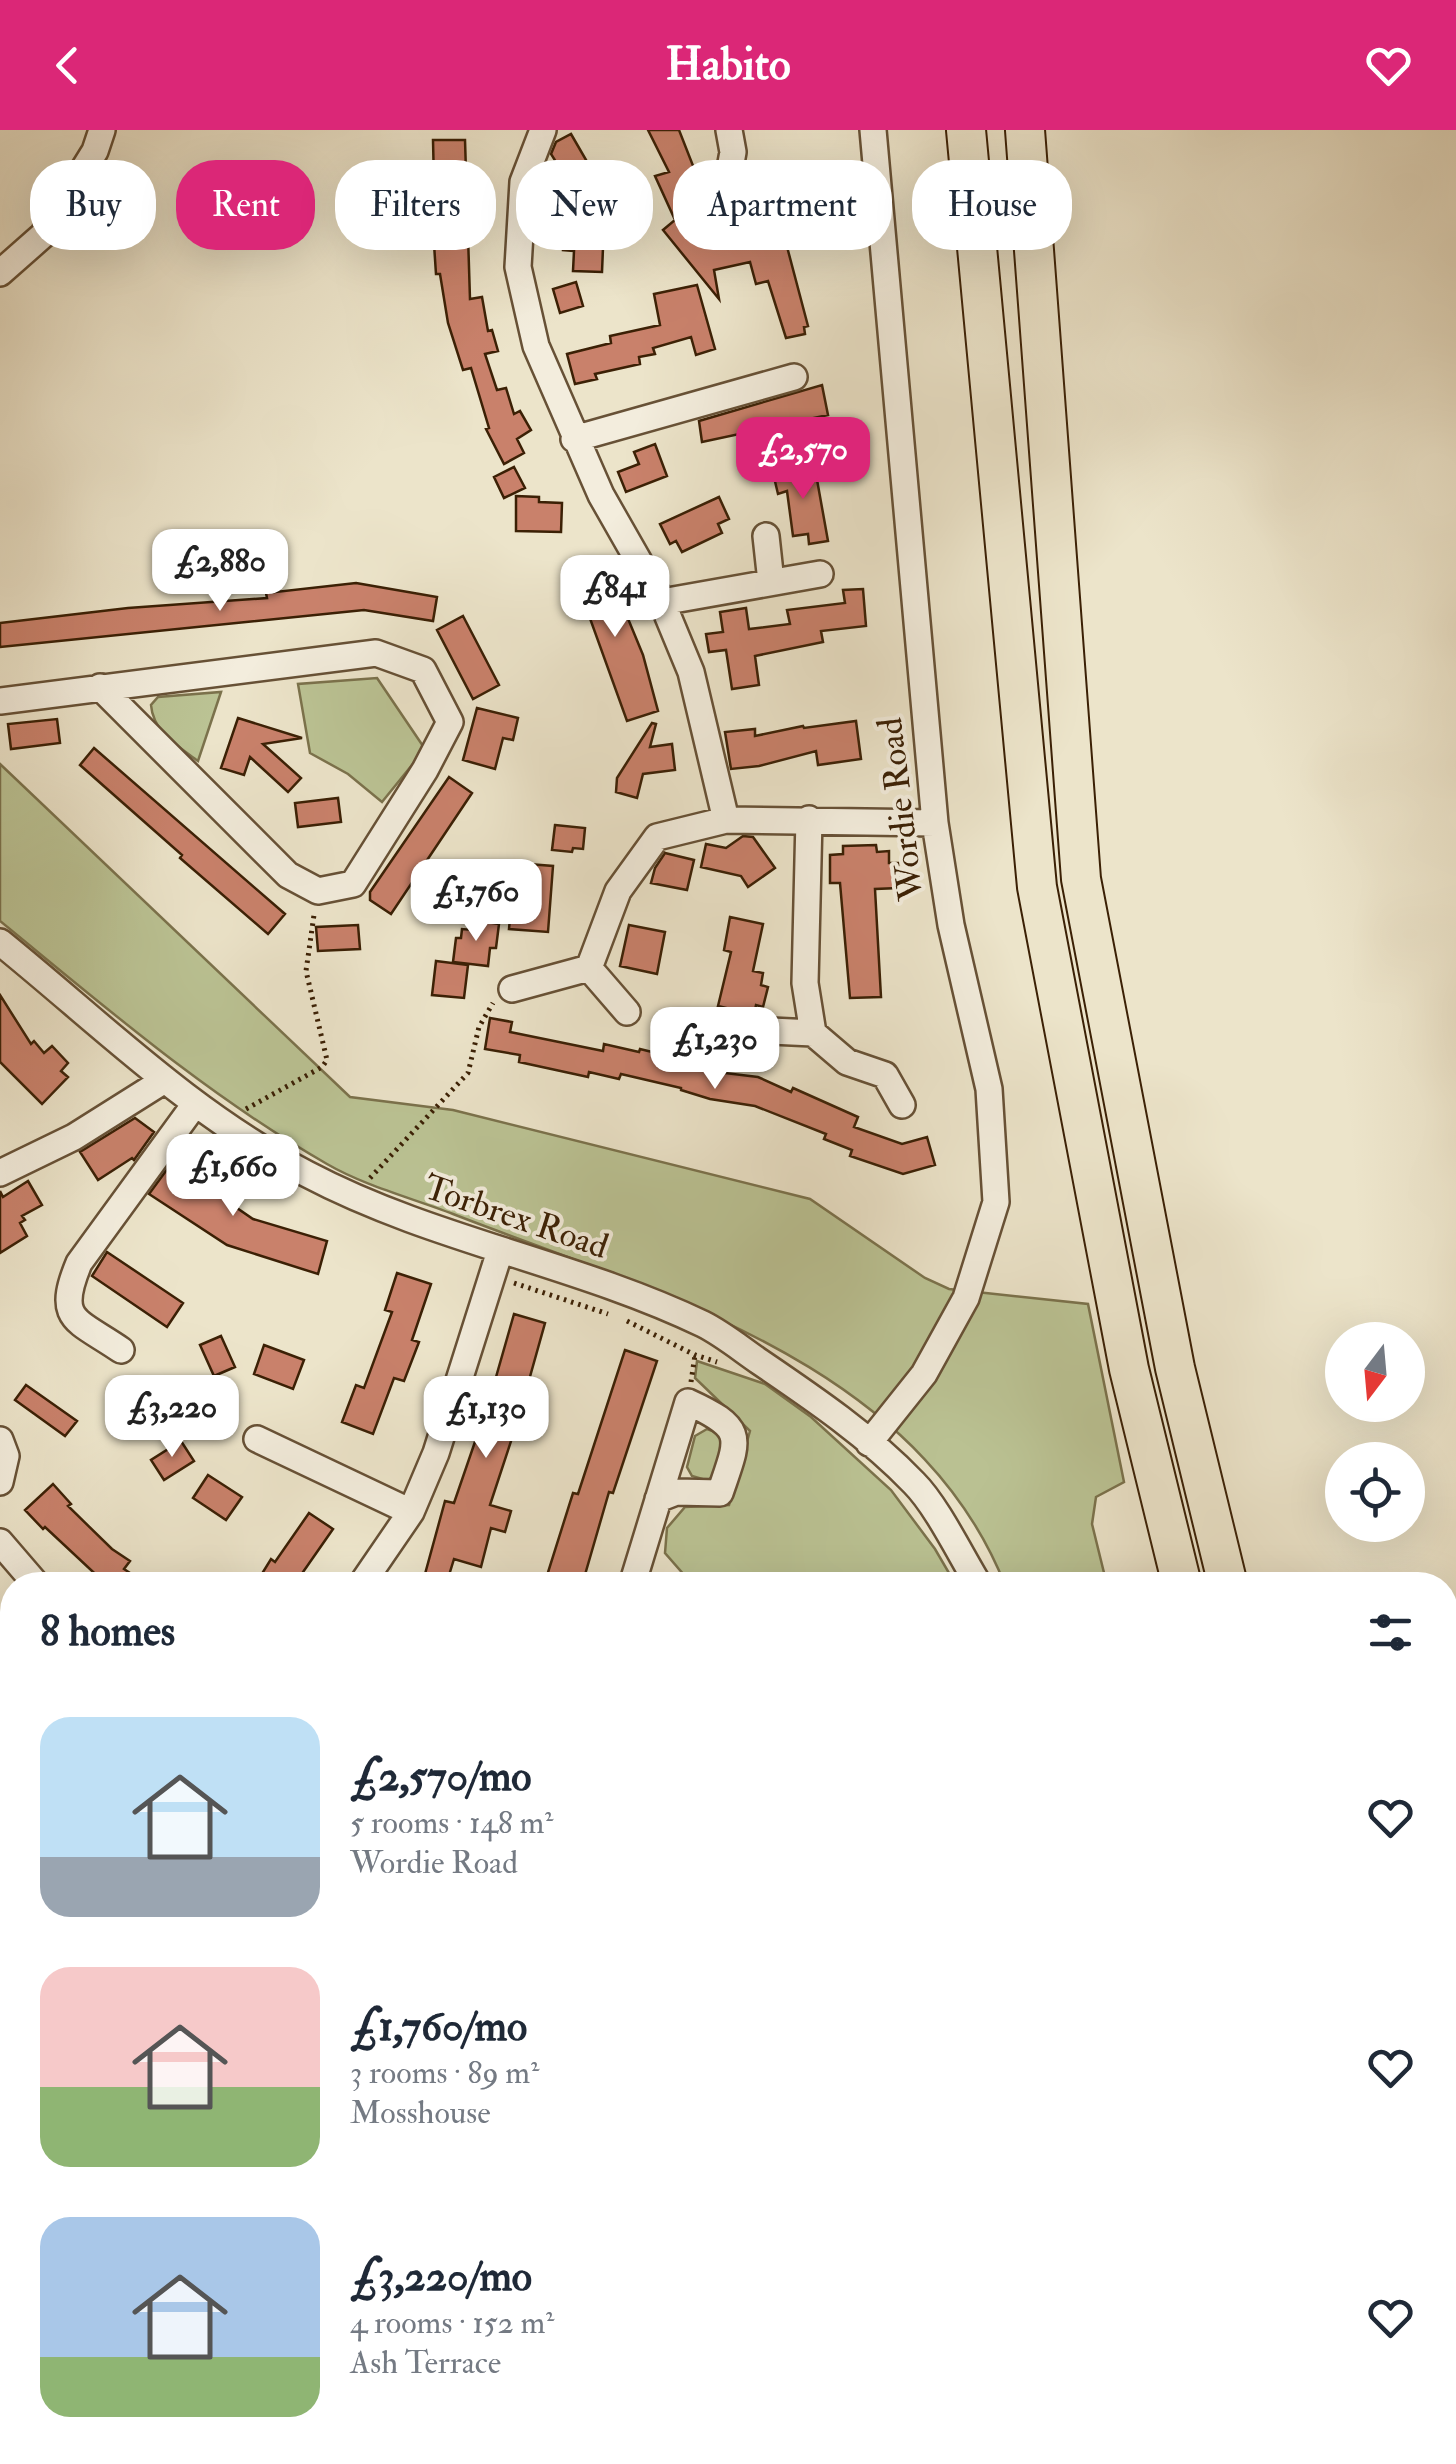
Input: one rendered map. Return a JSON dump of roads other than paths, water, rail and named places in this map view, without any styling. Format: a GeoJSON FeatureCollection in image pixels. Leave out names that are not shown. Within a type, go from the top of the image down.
{"type":"FeatureCollection","features":[{"type":"Feature","properties":{"kind":"highway"},"geometry":{"type":"LineString","coordinates":[[966,130],[1037,887],[1129,1369],[1179,1572]]}},
{"type":"Feature","properties":{"kind":"highway"},"geometry":{"type":"LineString","coordinates":[[1025,130],[1081,878],[1175,1368],[1225,1572]]}},
{"type":"Feature","properties":{"kind":"street"},"geometry":{"type":"LineString","coordinates":[[0,273],[44,236],[95,150],[102,130]]}},
{"type":"Feature","properties":{"kind":"street"},"geometry":{"type":"LineString","coordinates":[[544,130],[524,182],[518,267],[536,346],[574,440],[601,496],[662,602],[691,672],[726,820]]}},
{"type":"Feature","properties":{"kind":"street"},"geometry":{"type":"LineString","coordinates":[[728,130],[732,160]]}},
{"type":"Feature","properties":{"kind":"street","name":"Wordie Road"},"geometry":{"type":"LineString","coordinates":[[869,1443],[924,1374],[966,1298],[996,1202],[989,1089],[950,926],[935,823],[873,130]]}},
{"type":"Feature","properties":{"kind":"street"},"geometry":{"type":"LineString","coordinates":[[574,440],[794,377]]}},
{"type":"Feature","properties":{"kind":"street"},"geometry":{"type":"LineString","coordinates":[[766,536],[772,582]]}},
{"type":"Feature","properties":{"kind":"street"},"geometry":{"type":"LineString","coordinates":[[662,602],[820,574]]}},
{"type":"Feature","properties":{"kind":"street"},"geometry":{"type":"LineString","coordinates":[[0,701],[100,687],[376,653],[423,670],[450,722],[425,770],[353,884],[318,891],[288,875],[100,687]]}},
{"type":"Feature","properties":{"kind":"street"},"geometry":{"type":"LineString","coordinates":[[809,819],[805,982],[813,1033],[846,1062],[884,1075],[902,1105]]}},
{"type":"Feature","properties":{"kind":"street"},"geometry":{"type":"LineString","coordinates":[[589,968],[618,891],[657,837],[726,820],[935,823]]}},
{"type":"Feature","properties":{"kind":"street","name":"Torbrex Road"},"geometry":{"type":"LineString","coordinates":[[0,942],[163,1080],[221,1122],[307,1174],[496,1264],[610,1287],[705,1325],[818,1401],[917,1485],[971,1572]]}},
{"type":"Feature","properties":{"kind":"street"},"geometry":{"type":"LineString","coordinates":[[512,989],[589,968]]}},
{"type":"Feature","properties":{"kind":"street"},"geometry":{"type":"LineString","coordinates":[[589,968],[627,1012]]}},
{"type":"Feature","properties":{"kind":"street"},"geometry":{"type":"LineString","coordinates":[[771,1032],[813,1033]]}},
{"type":"Feature","properties":{"kind":"street"},"geometry":{"type":"LineString","coordinates":[[0,1173],[74,1136],[163,1080]]}},
{"type":"Feature","properties":{"kind":"street"},"geometry":{"type":"LineString","coordinates":[[121,1350],[70,1310],[66,1298],[69,1288],[79,1264],[195,1104]]}},
{"type":"Feature","properties":{"kind":"street"},"geometry":{"type":"LineString","coordinates":[[370,1572],[411,1512],[436,1453],[496,1264]]}},
{"type":"Feature","properties":{"kind":"street"},"geometry":{"type":"LineString","coordinates":[[257,1439],[411,1512]]}},
{"type":"Feature","properties":{"kind":"street"},"geometry":{"type":"LineString","coordinates":[[0,1440],[6,1456],[0,1482]]}},
{"type":"Feature","properties":{"kind":"street"},"geometry":{"type":"LineString","coordinates":[[636,1572],[658,1499]]}},
{"type":"Feature","properties":{"kind":"street"},"geometry":{"type":"LineString","coordinates":[[0,1542],[26,1572]]}}]}
